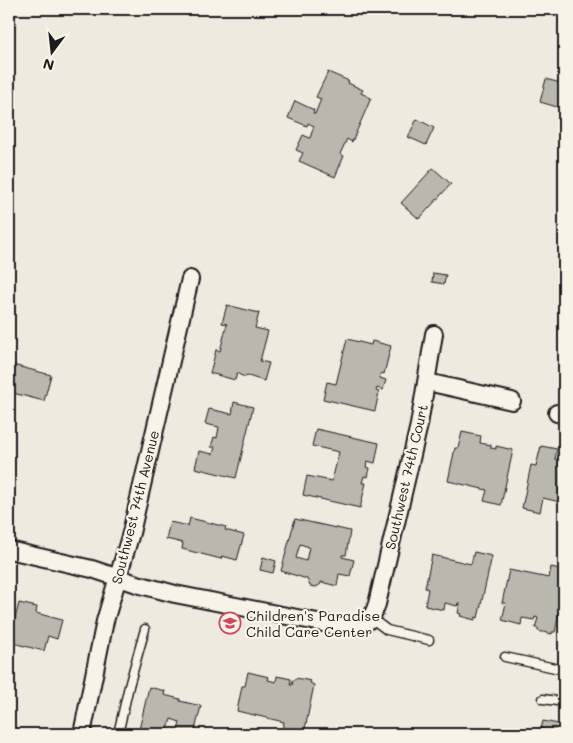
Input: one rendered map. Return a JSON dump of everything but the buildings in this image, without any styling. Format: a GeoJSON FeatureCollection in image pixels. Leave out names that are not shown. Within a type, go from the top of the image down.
{"type":"FeatureCollection","features":[{"type":"Feature","properties":{"kind":"street","name":"Southwest 74th Avenue"},"geometry":{"type":"LineString","coordinates":[[82,734],[105,622],[131,533],[190,279]]}},
{"type":"Feature","properties":{"kind":"street","name":"Southwest 74th Court"},"geometry":{"type":"LineString","coordinates":[[371,618],[377,604],[418,425],[434,334]]}},
{"type":"Feature","properties":{"kind":"street"},"geometry":{"type":"LineString","coordinates":[[427,382],[512,401]]}},
{"type":"Feature","properties":{"kind":"street"},"geometry":{"type":"LineString","coordinates":[[9,550],[92,569],[175,594],[343,627],[358,627],[371,618]]}},
{"type":"Feature","properties":{"kind":"lane"},"geometry":{"type":"LineString","coordinates":[[371,618],[387,630],[429,640]]}},
{"type":"Feature","properties":{"kind":"lane"},"geometry":{"type":"LineString","coordinates":[[118,734],[128,686],[145,630]]}},
{"type":"Feature","properties":{"kind":"lane"},"geometry":{"type":"LineString","coordinates":[[505,657],[564,670]]}},
{"type":"Feature","properties":{"kind":"lane"},"geometry":{"type":"LineString","coordinates":[[544,699],[564,702]]}},
{"type":"Feature","properties":{"kind":"place","name":"Children's Paradise Child Care Center"},"geometry":{"type":"Point","coordinates":[230,623]}}]}
